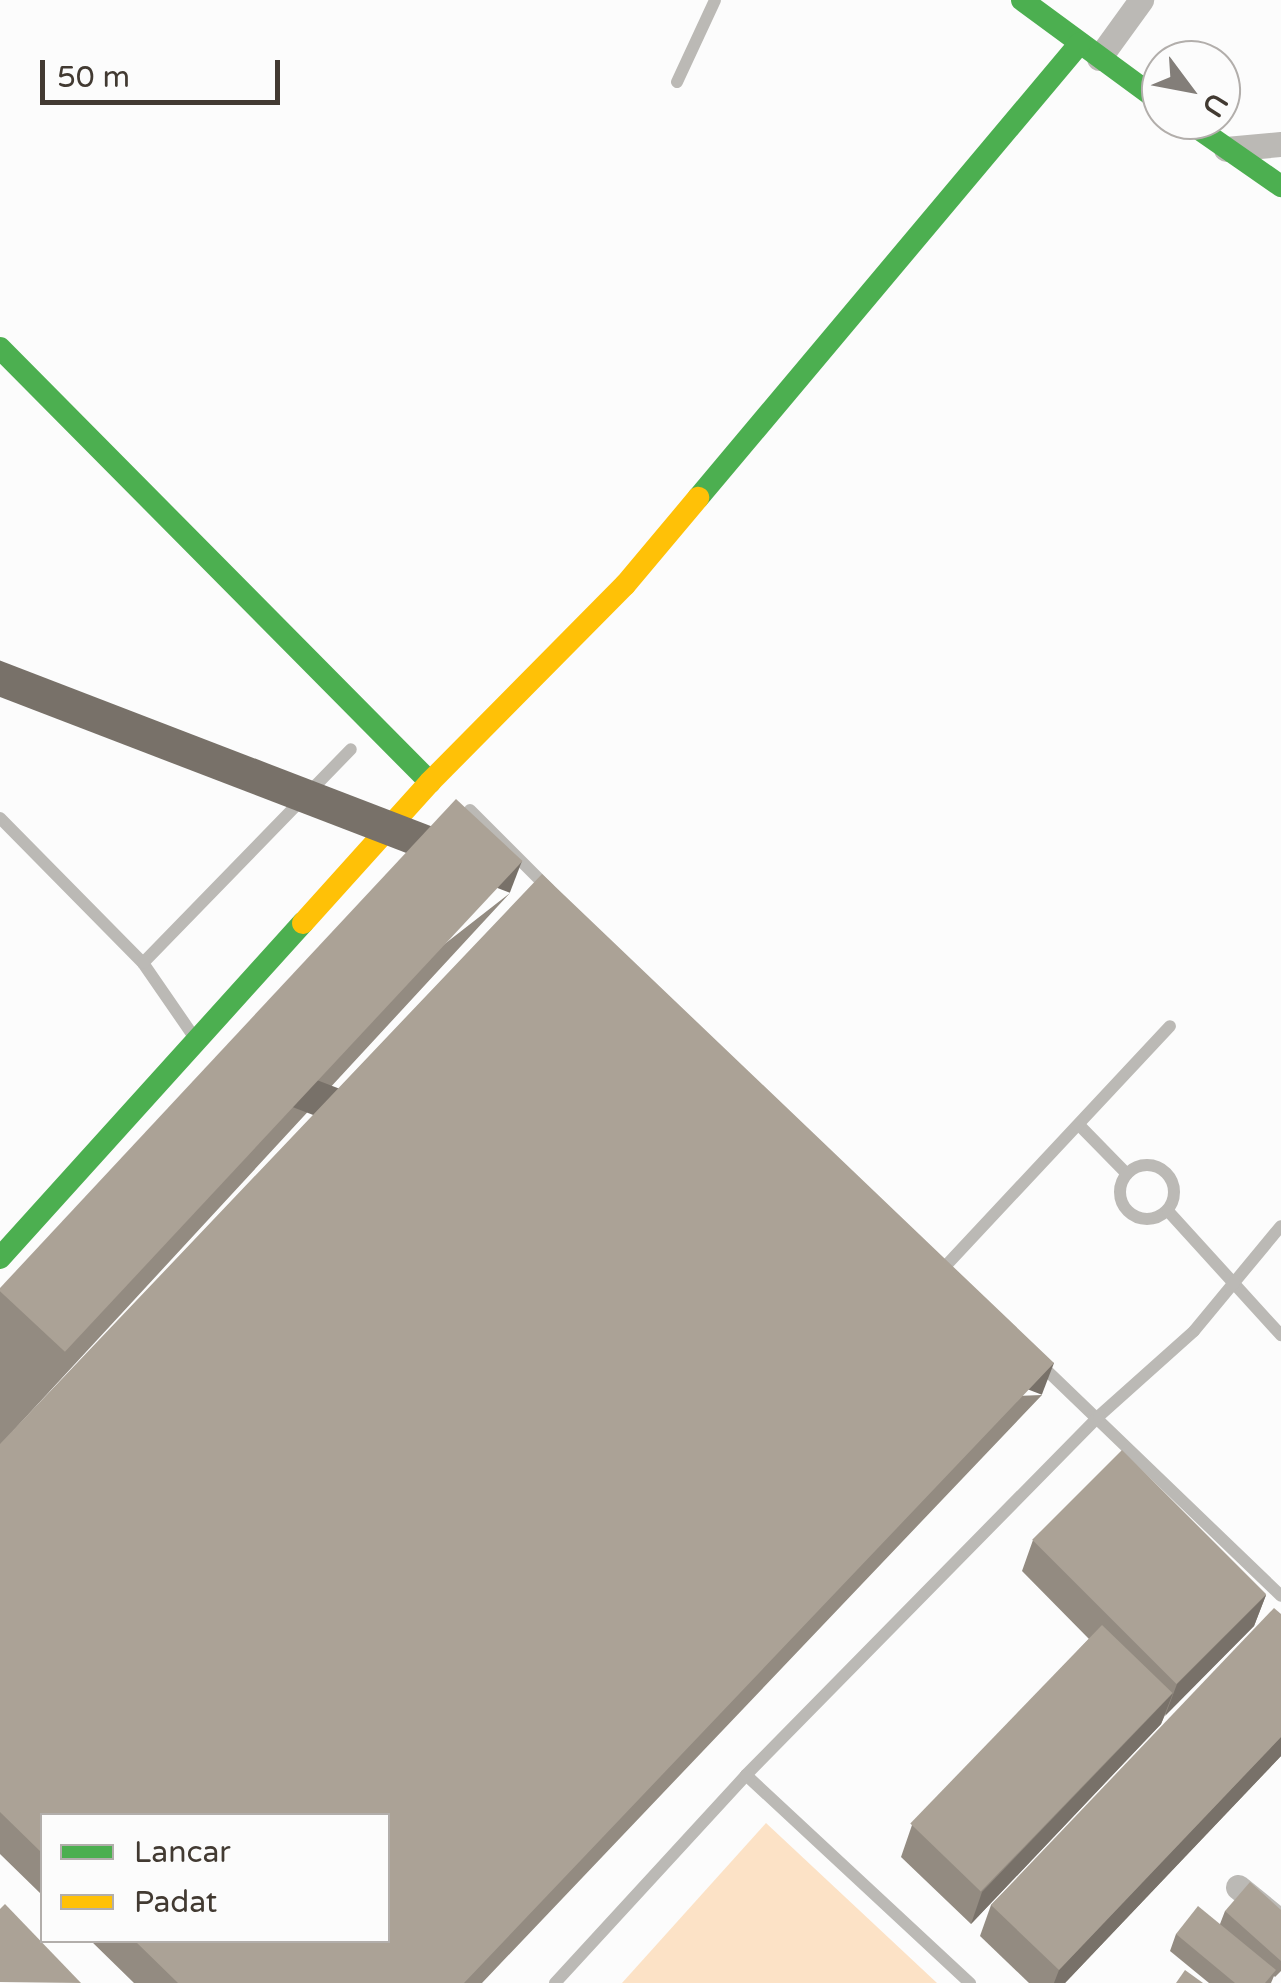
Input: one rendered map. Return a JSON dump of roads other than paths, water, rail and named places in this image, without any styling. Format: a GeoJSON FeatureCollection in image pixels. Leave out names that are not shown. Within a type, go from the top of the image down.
{"type":"FeatureCollection","features":[{"type":"Feature","properties":{"kind":"street"},"geometry":{"type":"LineString","coordinates":[[1022,0],[1141,88]]}},
{"type":"Feature","properties":{"kind":"street"},"geometry":{"type":"LineString","coordinates":[[0,1258],[430,782],[625,585],[1089,51],[1141,0]]}},
{"type":"Feature","properties":{"kind":"street"},"geometry":{"type":"LineString","coordinates":[[1215,140],[1279,183]]}},
{"type":"Feature","properties":{"kind":"street"},"geometry":{"type":"LineString","coordinates":[[1226,148],[1281,144]]}},
{"type":"Feature","properties":{"kind":"street"},"geometry":{"type":"LineString","coordinates":[[0,348],[430,782]]}},
{"type":"Feature","properties":{"kind":"street"},"geometry":{"type":"LineString","coordinates":[[1238,1887],[1281,1922]]}},
{"type":"Feature","properties":{"kind":"lane"},"geometry":{"type":"LineString","coordinates":[[677,82],[715,0]]}},
{"type":"Feature","properties":{"kind":"lane"},"geometry":{"type":"LineString","coordinates":[[143,963],[351,749]]}},
{"type":"Feature","properties":{"kind":"lane"},"geometry":{"type":"LineString","coordinates":[[470,810],[554,894]]}},
{"type":"Feature","properties":{"kind":"lane"},"geometry":{"type":"LineString","coordinates":[[0,818],[143,963],[196,1039]]}},
{"type":"Feature","properties":{"kind":"lane"},"geometry":{"type":"LineString","coordinates":[[937,1274],[1170,1026]]}},
{"type":"Feature","properties":{"kind":"lane"},"geometry":{"type":"LineString","coordinates":[[1080,1126],[1127,1174]]}},
{"type":"Feature","properties":{"kind":"lane"},"geometry":{"type":"LineString","coordinates":[[1146,1164],[1166,1172],[1175,1190],[1168,1210],[1149,1220],[1129,1212],[1120,1194],[1127,1174],[1146,1164]]}},
{"type":"Feature","properties":{"kind":"lane"},"geometry":{"type":"LineString","coordinates":[[1168,1210],[1233,1288],[1281,1335]]}},
{"type":"Feature","properties":{"kind":"lane"},"geometry":{"type":"LineString","coordinates":[[556,1983],[746,1774],[1099,1416],[1233,1288],[1281,1226]]}},
{"type":"Feature","properties":{"kind":"lane"},"geometry":{"type":"LineString","coordinates":[[923,1260],[952,1287]]}},
{"type":"Feature","properties":{"kind":"lane"},"geometry":{"type":"LineString","coordinates":[[1026,1352],[1099,1416],[1281,1596]]}},
{"type":"Feature","properties":{"kind":"lane"},"geometry":{"type":"LineString","coordinates":[[746,1774],[970,1983]]}}]}
